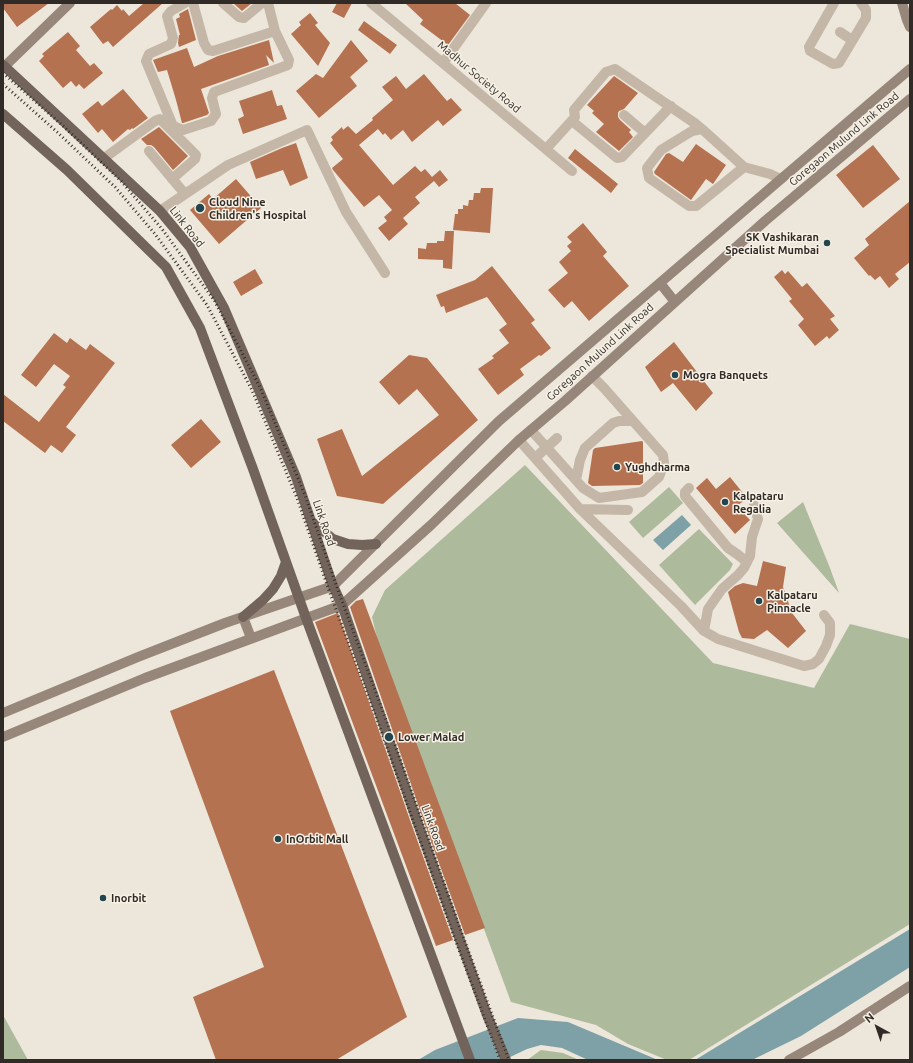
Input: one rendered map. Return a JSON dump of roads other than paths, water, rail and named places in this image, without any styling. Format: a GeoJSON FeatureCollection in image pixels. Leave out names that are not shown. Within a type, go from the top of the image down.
{"type":"FeatureCollection","features":[{"type":"Feature","properties":{"kind":"main road"},"geometry":{"type":"LineString","coordinates":[[4,66],[70,3]]}},
{"type":"Feature","properties":{"kind":"main road"},"geometry":{"type":"LineString","coordinates":[[902,3],[910,27]]}},
{"type":"Feature","properties":{"kind":"main road","name":"Link Road"},"geometry":{"type":"LineString","coordinates":[[4,66],[160,212],[190,248],[224,308],[296,477],[333,586],[342,605],[416,818],[487,1015],[506,1060]]}},
{"type":"Feature","properties":{"kind":"main road","name":"Goregaon Mulund Link Road"},"geometry":{"type":"LineString","coordinates":[[333,586],[499,421],[910,69]]}},
{"type":"Feature","properties":{"kind":"main road","name":"Goregaon Mulund Link Road"},"geometry":{"type":"LineString","coordinates":[[3,737],[145,678],[342,605],[431,525],[525,435],[764,221],[910,99]]}},
{"type":"Feature","properties":{"kind":"main road"},"geometry":{"type":"LineString","coordinates":[[3,114],[67,170],[166,267],[200,328],[470,1060]]}},
{"type":"Feature","properties":{"kind":"main road"},"geometry":{"type":"LineString","coordinates":[[660,283],[675,302]]}},
{"type":"Feature","properties":{"kind":"main road"},"geometry":{"type":"LineString","coordinates":[[311,521],[333,539],[348,544],[376,544]]}},
{"type":"Feature","properties":{"kind":"main road"},"geometry":{"type":"LineString","coordinates":[[243,617],[263,600],[273,589],[281,576],[286,562]]}},
{"type":"Feature","properties":{"kind":"main road"},"geometry":{"type":"LineString","coordinates":[[3,713],[138,657],[243,617],[333,586]]}},
{"type":"Feature","properties":{"kind":"main road"},"geometry":{"type":"LineString","coordinates":[[243,617],[251,638]]}},
{"type":"Feature","properties":{"kind":"main road"},"geometry":{"type":"LineString","coordinates":[[789,1060],[840,1032],[910,986]]}},
{"type":"Feature","properties":{"kind":"street"},"geometry":{"type":"LineString","coordinates":[[185,3],[171,11],[167,16],[173,38],[171,44],[149,54],[146,61],[173,126],[182,130],[211,122],[216,114],[212,98],[214,92],[288,65],[289,60],[275,31],[268,3]]}},
{"type":"Feature","properties":{"kind":"street"},"geometry":{"type":"LineString","coordinates":[[193,3],[204,43],[208,50],[214,51],[275,31]]}},
{"type":"Feature","properties":{"kind":"street"},"geometry":{"type":"LineString","coordinates":[[223,3],[239,17],[244,18],[262,3]]}},
{"type":"Feature","properties":{"kind":"street","name":"Madhur Society Road"},"geometry":{"type":"LineString","coordinates":[[371,3],[572,171]]}},
{"type":"Feature","properties":{"kind":"street"},"geometry":{"type":"LineString","coordinates":[[443,63],[486,3]]}},
{"type":"Feature","properties":{"kind":"street"},"geometry":{"type":"LineString","coordinates":[[834,3],[809,46],[810,51],[833,64],[839,63],[866,18],[866,10],[862,3]]}},
{"type":"Feature","properties":{"kind":"street"},"geometry":{"type":"LineString","coordinates":[[840,32],[852,40]]}},
{"type":"Feature","properties":{"kind":"street"},"geometry":{"type":"LineString","coordinates":[[546,149],[572,121],[575,117],[574,110],[606,72],[615,69],[696,124],[744,166],[781,179]]}},
{"type":"Feature","properties":{"kind":"street"},"geometry":{"type":"LineString","coordinates":[[572,121],[617,158],[622,157],[671,106]]}},
{"type":"Feature","properties":{"kind":"street"},"geometry":{"type":"LineString","coordinates":[[624,115],[645,133]]}},
{"type":"Feature","properties":{"kind":"street"},"geometry":{"type":"LineString","coordinates":[[103,159],[155,121],[160,119],[196,155],[195,159],[172,179]]}},
{"type":"Feature","properties":{"kind":"street"},"geometry":{"type":"LineString","coordinates":[[702,129],[692,131],[661,150],[647,168],[648,178],[688,206],[696,206],[744,166]]}},
{"type":"Feature","properties":{"kind":"street"},"geometry":{"type":"LineString","coordinates":[[160,212],[228,165],[307,130],[346,212],[385,273]]}},
{"type":"Feature","properties":{"kind":"street"},"geometry":{"type":"LineString","coordinates":[[149,151],[185,194]]}},
{"type":"Feature","properties":{"kind":"street"},"geometry":{"type":"LineString","coordinates":[[525,435],[541,453],[583,488],[599,498],[642,492],[659,478],[664,463],[662,455],[592,376]]}},
{"type":"Feature","properties":{"kind":"street"},"geometry":{"type":"LineString","coordinates":[[572,479],[585,448],[613,423],[619,421],[633,421]]}},
{"type":"Feature","properties":{"kind":"street"},"geometry":{"type":"LineString","coordinates":[[525,435],[541,453],[580,509],[681,606],[704,631],[718,639],[804,666],[813,664],[819,659],[830,635],[830,623],[824,615]]}},
{"type":"Feature","properties":{"kind":"street"},"geometry":{"type":"LineString","coordinates":[[541,453],[557,438]]}},
{"type":"Feature","properties":{"kind":"street"},"geometry":{"type":"LineString","coordinates":[[690,488],[685,492],[685,496],[728,548],[747,562]]}},
{"type":"Feature","properties":{"kind":"street"},"geometry":{"type":"LineString","coordinates":[[704,631],[708,609],[722,589],[744,568],[750,556],[752,537],[758,519],[754,505]]}},
{"type":"Feature","properties":{"kind":"street"},"geometry":{"type":"LineString","coordinates":[[580,509],[628,510]]}},
{"type":"Feature","properties":{"kind":"water"},"geometry":{"type":"Polygon","coordinates":[[[682,515],[691,525],[663,550],[653,540],[682,515]]]}},
{"type":"Feature","properties":{"kind":"water"},"geometry":{"type":"Polygon","coordinates":[[[910,929],[910,967],[801,1036],[752,1060],[695,1060],[910,929]]]}},
{"type":"Feature","properties":{"kind":"water"},"geometry":{"type":"Polygon","coordinates":[[[518,1018],[568,1022],[658,1060],[588,1060],[562,1048],[541,1045],[527,1049],[504,1060],[418,1060],[435,1050],[518,1018]]]}},
{"type":"Feature","properties":{"kind":"railway"},"geometry":{"type":"LineString","coordinates":[[3,73],[62,125],[121,181],[162,229],[214,300],[260,387],[305,495],[339,593],[509,1060]]}},
{"type":"Feature","properties":{"kind":"railway"},"geometry":{"type":"LineString","coordinates":[[3,84],[56,131],[115,187],[155,234],[207,305],[252,390],[297,498],[452,931],[500,1060]]}},
{"type":"Feature","properties":{"kind":"place","name":"Cloud Nine Children's Hospital"},"geometry":{"type":"Point","coordinates":[200,208]}},
{"type":"Feature","properties":{"kind":"place","name":"SK Vashikaran Specialist Mumbai"},"geometry":{"type":"Point","coordinates":[827,243]}},
{"type":"Feature","properties":{"kind":"place","name":"Mogra Banquets"},"geometry":{"type":"Point","coordinates":[675,375]}},
{"type":"Feature","properties":{"kind":"place","name":"Yughdharma"},"geometry":{"type":"Point","coordinates":[617,467]}},
{"type":"Feature","properties":{"kind":"place","name":"Kalpataru Regalia"},"geometry":{"type":"Point","coordinates":[725,502]}},
{"type":"Feature","properties":{"kind":"place","name":"Kalpataru Pinnacle"},"geometry":{"type":"Point","coordinates":[759,601]}},
{"type":"Feature","properties":{"kind":"place","name":"Lower Malad"},"geometry":{"type":"Point","coordinates":[389,737]}},
{"type":"Feature","properties":{"kind":"place","name":"InOrbit Mall"},"geometry":{"type":"Point","coordinates":[278,839]}},
{"type":"Feature","properties":{"kind":"place","name":"Inorbit"},"geometry":{"type":"Point","coordinates":[103,898]}}]}
